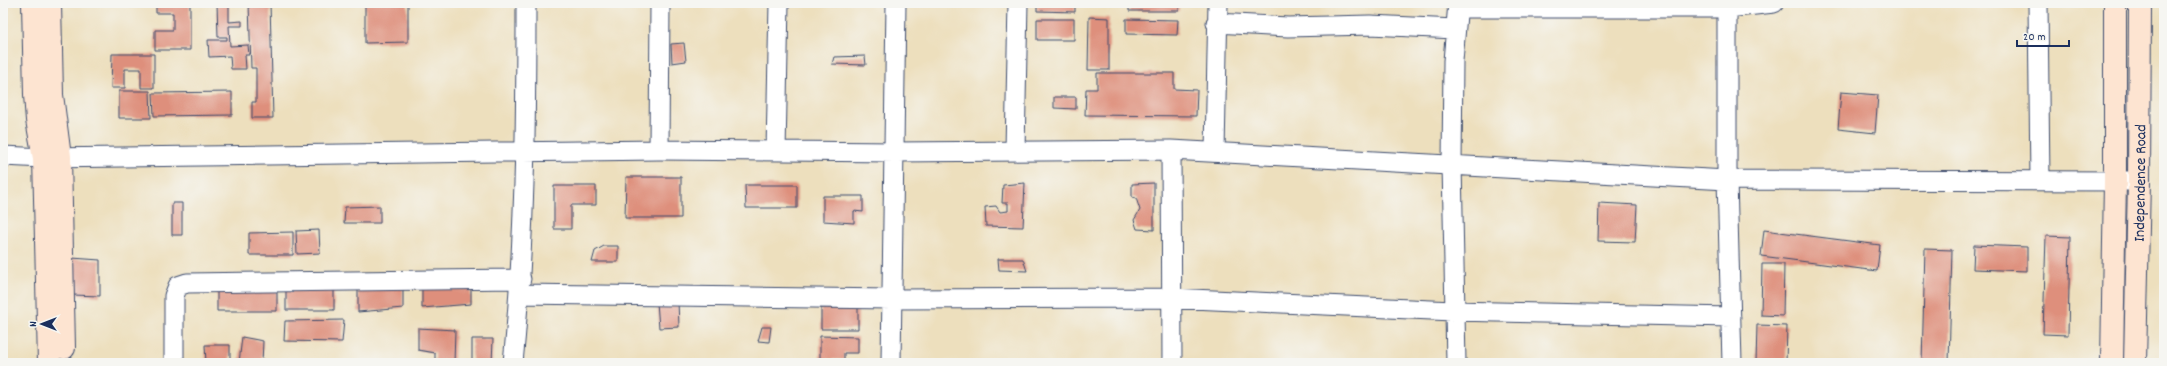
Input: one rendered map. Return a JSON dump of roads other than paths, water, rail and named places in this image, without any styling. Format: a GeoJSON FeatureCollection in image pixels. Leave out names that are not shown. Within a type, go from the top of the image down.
{"type":"FeatureCollection","features":[{"type":"Feature","properties":{"kind":"street"},"geometry":{"type":"LineString","coordinates":[[33,3],[36,108],[52,157],[64,363]]}},
{"type":"Feature","properties":{"kind":"street"},"geometry":{"type":"LineString","coordinates":[[49,363],[52,157],[50,3]]}},
{"type":"Feature","properties":{"kind":"street"},"geometry":{"type":"LineString","coordinates":[[513,363],[520,286],[526,152],[526,3]]}},
{"type":"Feature","properties":{"kind":"street"},"geometry":{"type":"LineString","coordinates":[[659,150],[660,3]]}},
{"type":"Feature","properties":{"kind":"street"},"geometry":{"type":"LineString","coordinates":[[776,152],[779,3]]}},
{"type":"Feature","properties":{"kind":"street"},"geometry":{"type":"LineString","coordinates":[[891,363],[896,3]]}},
{"type":"Feature","properties":{"kind":"street"},"geometry":{"type":"LineString","coordinates":[[1015,150],[1018,3]]}},
{"type":"Feature","properties":{"kind":"street"},"geometry":{"type":"LineString","coordinates":[[1215,151],[1216,23],[1218,3]]}},
{"type":"Feature","properties":{"kind":"street"},"geometry":{"type":"LineString","coordinates":[[1456,363],[1453,311],[1452,164],[1455,29],[1458,6],[1727,5],[1774,3]]}},
{"type":"Feature","properties":{"kind":"street"},"geometry":{"type":"LineString","coordinates":[[2038,3],[2040,180]]}},
{"type":"Feature","properties":{"kind":"street","name":"Independence Road"},"geometry":{"type":"LineString","coordinates":[[2112,363],[2115,180],[2115,3]]}},
{"type":"Feature","properties":{"kind":"street","name":"Independence Road"},"geometry":{"type":"LineString","coordinates":[[2135,363],[2139,181],[2140,3]]}},
{"type":"Feature","properties":{"kind":"street"},"geometry":{"type":"LineString","coordinates":[[1727,5],[1727,180],[1732,363]]}},
{"type":"Feature","properties":{"kind":"street"},"geometry":{"type":"LineString","coordinates":[[1216,23],[1288,27],[1370,25],[1455,29]]}},
{"type":"Feature","properties":{"kind":"street"},"geometry":{"type":"LineString","coordinates":[[3,156],[52,157],[659,150],[776,152],[1171,150],[1215,151],[1727,180],[2139,181]]}},
{"type":"Feature","properties":{"kind":"street"},"geometry":{"type":"LineString","coordinates":[[1171,150],[1172,363]]}},
{"type":"Feature","properties":{"kind":"street"},"geometry":{"type":"LineString","coordinates":[[174,363],[174,296],[178,286],[187,283],[520,286],[892,299],[1171,298],[1453,311],[1731,317]]}}]}
